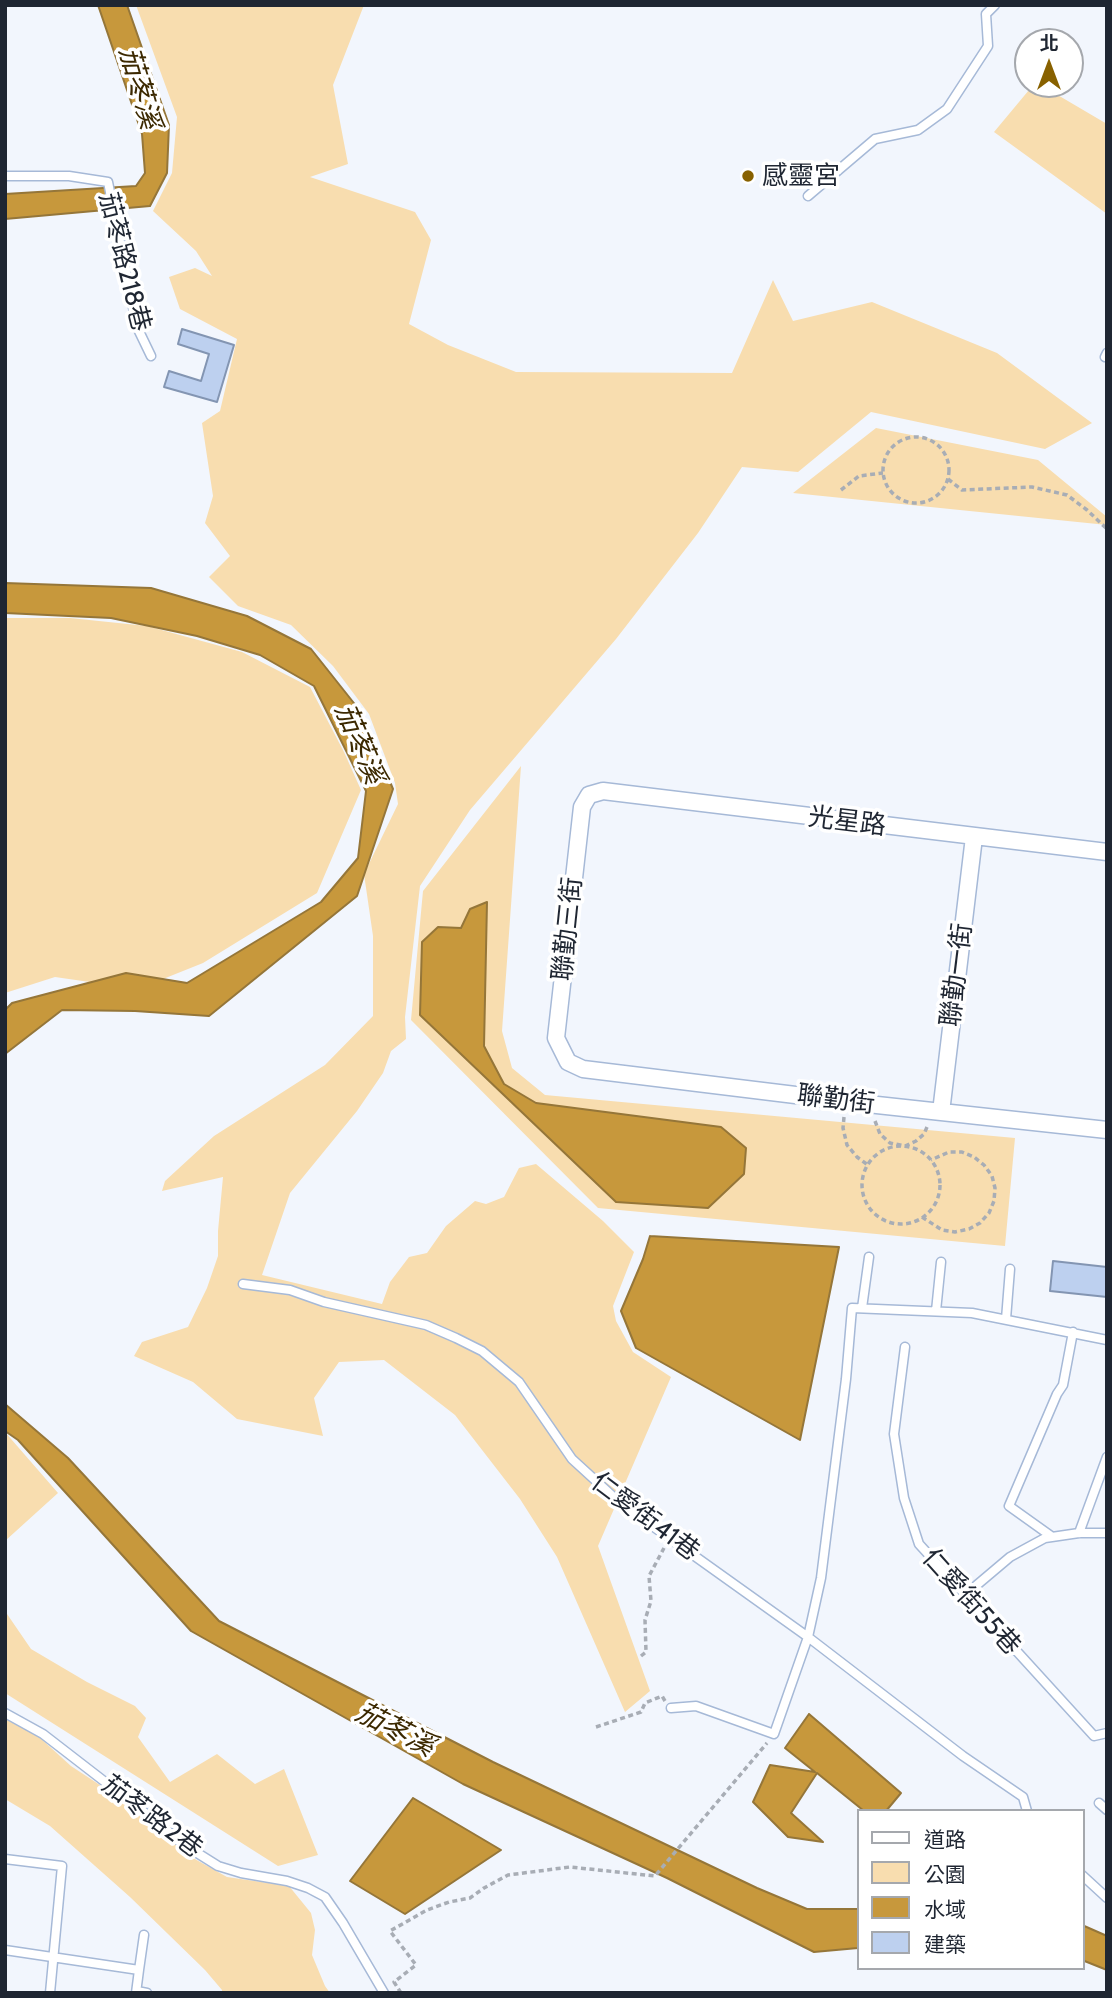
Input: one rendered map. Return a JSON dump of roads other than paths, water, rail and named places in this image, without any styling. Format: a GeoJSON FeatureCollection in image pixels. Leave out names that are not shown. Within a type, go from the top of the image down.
{"type":"FeatureCollection","features":[{"type":"Feature","properties":{"kind":"street","name":"光星路"},"geometry":{"type":"LineString","coordinates":[[589,795],[603,791],[1107,852]]}},
{"type":"Feature","properties":{"kind":"street","name":"聯勤三街"},"geometry":{"type":"LineString","coordinates":[[568,1062],[556,1038],[582,807],[589,795]]}},
{"type":"Feature","properties":{"kind":"street","name":"聯勤一街"},"geometry":{"type":"LineString","coordinates":[[935,1112],[974,838]]}},
{"type":"Feature","properties":{"kind":"street","name":"聯勤街"},"geometry":{"type":"LineString","coordinates":[[568,1062],[583,1069],[1107,1130]]}},
{"type":"Feature","properties":{"kind":"lane"},"geometry":{"type":"LineString","coordinates":[[808,196],[875,139],[918,130],[947,109],[988,46],[986,14],[995,5]]}},
{"type":"Feature","properties":{"kind":"lane","name":"茄苳路218巷"},"geometry":{"type":"LineString","coordinates":[[5,176],[69,176],[108,182],[137,327],[151,356]]}},
{"type":"Feature","properties":{"kind":"lane"},"geometry":{"type":"LineString","coordinates":[[862,1308],[869,1257]]}},
{"type":"Feature","properties":{"kind":"lane"},"geometry":{"type":"LineString","coordinates":[[936,1311],[941,1262]]}},
{"type":"Feature","properties":{"kind":"lane"},"geometry":{"type":"LineString","coordinates":[[1006,1319],[1010,1269]]}},
{"type":"Feature","properties":{"kind":"lane","name":"仁愛街41巷"},"geometry":{"type":"LineString","coordinates":[[243,1284],[290,1290],[324,1302],[426,1325],[482,1351],[519,1382],[572,1459],[619,1502],[808,1637],[963,1756],[1023,1797],[1026,1809]]}},
{"type":"Feature","properties":{"kind":"lane"},"geometry":{"type":"LineString","coordinates":[[671,1707],[696,1706],[774,1734],[808,1637],[821,1578],[852,1308],[972,1313],[1107,1340]]}},
{"type":"Feature","properties":{"kind":"lane"},"geometry":{"type":"LineString","coordinates":[[1051,1536],[1009,1506],[1063,1385],[1073,1332]]}},
{"type":"Feature","properties":{"kind":"lane","name":"仁愛街55巷"},"geometry":{"type":"LineString","coordinates":[[905,1347],[894,1434],[904,1498],[919,1544],[1094,1736],[1107,1732]]}},
{"type":"Feature","properties":{"kind":"lane"},"geometry":{"type":"LineString","coordinates":[[1079,1533],[1107,1457]]}},
{"type":"Feature","properties":{"kind":"lane"},"geometry":{"type":"LineString","coordinates":[[965,1595],[1010,1557],[1051,1536],[1107,1533]]}},
{"type":"Feature","properties":{"kind":"lane","name":"茄苳路2巷"},"geometry":{"type":"LineString","coordinates":[[5,1713],[43,1734],[183,1844],[218,1866],[287,1881],[325,1897],[384,1993]]}},
{"type":"Feature","properties":{"kind":"lane"},"geometry":{"type":"LineString","coordinates":[[1099,1803],[1107,1810]]}},
{"type":"Feature","properties":{"kind":"lane"},"geometry":{"type":"LineString","coordinates":[[5,1859],[62,1866],[50,1993]]}},
{"type":"Feature","properties":{"kind":"lane"},"geometry":{"type":"LineString","coordinates":[[1084,1877],[1107,1898]]}},
{"type":"Feature","properties":{"kind":"lane"},"geometry":{"type":"LineString","coordinates":[[144,1935],[136,1992],[147,1993]]}},
{"type":"Feature","properties":{"kind":"lane"},"geometry":{"type":"LineString","coordinates":[[5,1950],[139,1970]]}},
{"type":"Feature","properties":{"kind":"water","name":"茄苳溪"},"geometry":{"type":"Polygon","coordinates":[[[98,5],[127,5],[169,125],[167,173],[150,206],[5,219],[5,194],[136,186],[145,173],[142,134],[98,5]]]}},
{"type":"Feature","properties":{"kind":"water","name":"茄苳溪"},"geometry":{"type":"Polygon","coordinates":[[[5,583],[151,588],[247,616],[311,649],[361,712],[393,789],[357,896],[209,1016],[62,1010],[5,1054],[5,1010],[12,1003],[126,973],[187,983],[321,902],[358,858],[366,791],[314,686],[260,655],[197,636],[111,618],[5,613],[5,583]]]}},
{"type":"Feature","properties":{"kind":"water"},"geometry":{"type":"Polygon","coordinates":[[[487,902],[484,1046],[504,1084],[536,1103],[721,1127],[746,1148],[744,1174],[708,1208],[616,1202],[420,1015],[422,942],[438,927],[461,928],[470,909],[487,902]]]}},
{"type":"Feature","properties":{"kind":"water"},"geometry":{"type":"Polygon","coordinates":[[[650,1236],[839,1247],[800,1440],[636,1348],[621,1311],[650,1236]]]}},
{"type":"Feature","properties":{"kind":"water","name":"茄苳溪"},"geometry":{"type":"Polygon","coordinates":[[[5,1404],[68,1458],[219,1621],[493,1762],[757,1888],[807,1909],[856,1909],[856,1948],[814,1952],[667,1878],[463,1784],[191,1631],[18,1440],[5,1431],[5,1404]]]}},
{"type":"Feature","properties":{"kind":"water"},"geometry":{"type":"Polygon","coordinates":[[[809,1714],[901,1793],[888,1809],[862,1809],[817,1773],[791,1813],[823,1842],[788,1837],[753,1802],[770,1765],[815,1772],[785,1748],[809,1714]]]}},
{"type":"Feature","properties":{"kind":"water"},"geometry":{"type":"Polygon","coordinates":[[[413,1798],[501,1850],[405,1914],[350,1881],[413,1798]]]}},
{"type":"Feature","properties":{"kind":"water"},"geometry":{"type":"Polygon","coordinates":[[[1084,1926],[1107,1936],[1107,1970],[1084,1961],[1084,1926]]]}},
{"type":"Feature","properties":{"kind":"place","name":"感靈宮"},"geometry":{"type":"Point","coordinates":[748,176]}}]}
